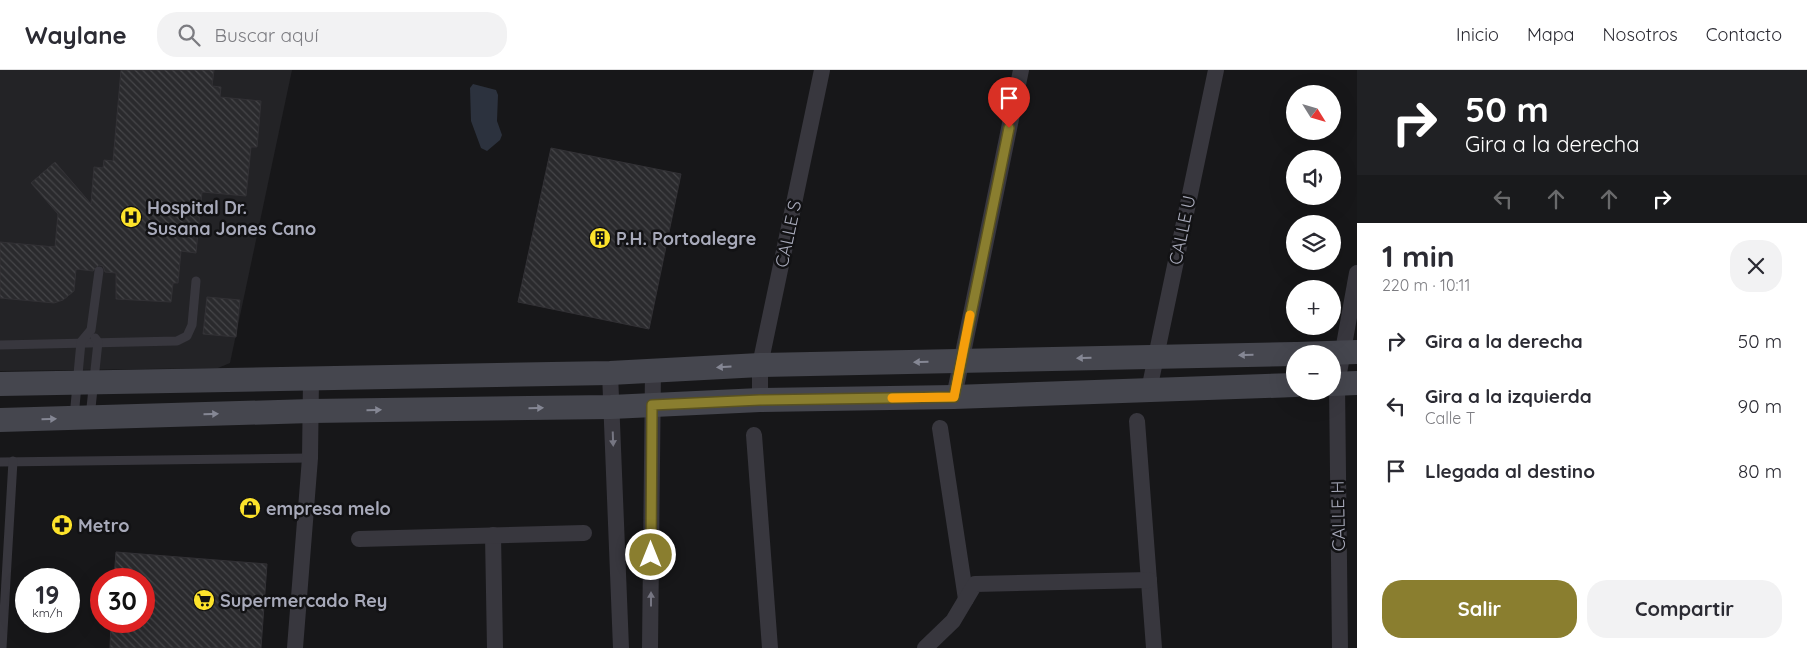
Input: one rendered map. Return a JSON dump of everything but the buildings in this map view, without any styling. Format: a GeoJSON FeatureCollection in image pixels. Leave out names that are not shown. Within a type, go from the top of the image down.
{"type":"FeatureCollection","features":[{"type":"Feature","properties":{"kind":"street","name":"CALLE S"},"geometry":{"type":"LineString","coordinates":[[760,400],[760,365],[822,70]]}},
{"type":"Feature","properties":{"kind":"street"},"geometry":{"type":"LineString","coordinates":[[954,397],[1021,70]]}},
{"type":"Feature","properties":{"kind":"street","name":"CALLE U"},"geometry":{"type":"LineString","coordinates":[[1149,390],[1216,70]]}},
{"type":"Feature","properties":{"kind":"street","name":"CALLE H"},"geometry":{"type":"LineString","coordinates":[[1340,648],[1342,384],[1349,353],[1357,273]]}},
{"type":"Feature","properties":{"kind":"street"},"geometry":{"type":"LineString","coordinates":[[0,384],[311,380],[610,373],[760,365],[1286,354]]}},
{"type":"Feature","properties":{"kind":"street"},"geometry":{"type":"LineString","coordinates":[[650,648],[653,370]]}},
{"type":"Feature","properties":{"kind":"street"},"geometry":{"type":"LineString","coordinates":[[610,373],[622,648]]}},
{"type":"Feature","properties":{"kind":"street"},"geometry":{"type":"LineString","coordinates":[[295,648],[310,458],[311,380]]}},
{"type":"Feature","properties":{"kind":"street"},"geometry":{"type":"LineString","coordinates":[[0,420],[311,411],[611,407],[760,400],[954,397],[1286,385]]}},
{"type":"Feature","properties":{"kind":"street"},"geometry":{"type":"LineString","coordinates":[[1137,421],[1154,648]]}},
{"type":"Feature","properties":{"kind":"street"},"geometry":{"type":"LineString","coordinates":[[940,428],[966,599]]}},
{"type":"Feature","properties":{"kind":"street"},"geometry":{"type":"LineString","coordinates":[[754,436],[770,648]]}},
{"type":"Feature","properties":{"kind":"street"},"geometry":{"type":"LineString","coordinates":[[359,539],[584,533]]}},
{"type":"Feature","properties":{"kind":"street"},"geometry":{"type":"LineString","coordinates":[[492,535],[495,648]]}},
{"type":"Feature","properties":{"kind":"street"},"geometry":{"type":"LineString","coordinates":[[925,648],[952,621],[975,584],[1149,580]]}},
{"type":"Feature","properties":{"kind":"lane"},"geometry":{"type":"LineString","coordinates":[[82,417],[86,383],[81,342],[91,330],[98,271]]}},
{"type":"Feature","properties":{"kind":"lane"},"geometry":{"type":"LineString","coordinates":[[0,345],[177,341],[187,336],[192,325],[196,281]]}},
{"type":"Feature","properties":{"kind":"lane"},"geometry":{"type":"LineString","coordinates":[[82,417],[86,383],[98,342],[91,330]]}},
{"type":"Feature","properties":{"kind":"lane"},"geometry":{"type":"LineString","coordinates":[[0,462],[310,458]]}},
{"type":"Feature","properties":{"kind":"lane"},"geometry":{"type":"LineString","coordinates":[[2,648],[13,461]]}},
{"type":"Feature","properties":{"kind":"shaded area","name":"Hospital Dr. Susana Jones Cano"},"geometry":{"type":"Polygon","coordinates":[[[0,70],[292,70],[230,363],[218,368],[0,371],[0,70]]]}},
{"type":"Feature","properties":{"kind":"water"},"geometry":{"type":"Polygon","coordinates":[[[473,84],[496,90],[498,95],[497,121],[502,135],[500,140],[487,151],[481,148],[471,121],[470,88],[473,84]]]}},
{"type":"Feature","properties":{"kind":"slow traffic"},"geometry":{"type":"LineString","coordinates":[[892,398],[954,397],[970,315]]}},
{"type":"Feature","properties":{"kind":"place","name":"Hospital Dr. Susana Jones Cano"},"geometry":{"type":"Point","coordinates":[131,217]}},
{"type":"Feature","properties":{"kind":"place","name":"P.H. Portoalegre"},"geometry":{"type":"Point","coordinates":[600,238]}},
{"type":"Feature","properties":{"kind":"place","name":"empresa melo"},"geometry":{"type":"Point","coordinates":[250,508]}},
{"type":"Feature","properties":{"kind":"place","name":"Metro"},"geometry":{"type":"Point","coordinates":[62,525]}},
{"type":"Feature","properties":{"kind":"place","name":"Supermercado Rey"},"geometry":{"type":"Point","coordinates":[204,600]}},
{"type":"Feature","properties":{"kind":"route"},"geometry":{"type":"LineString","coordinates":[[651,555],[652,405],[760,400],[954,397],[1009,128]]}}]}
